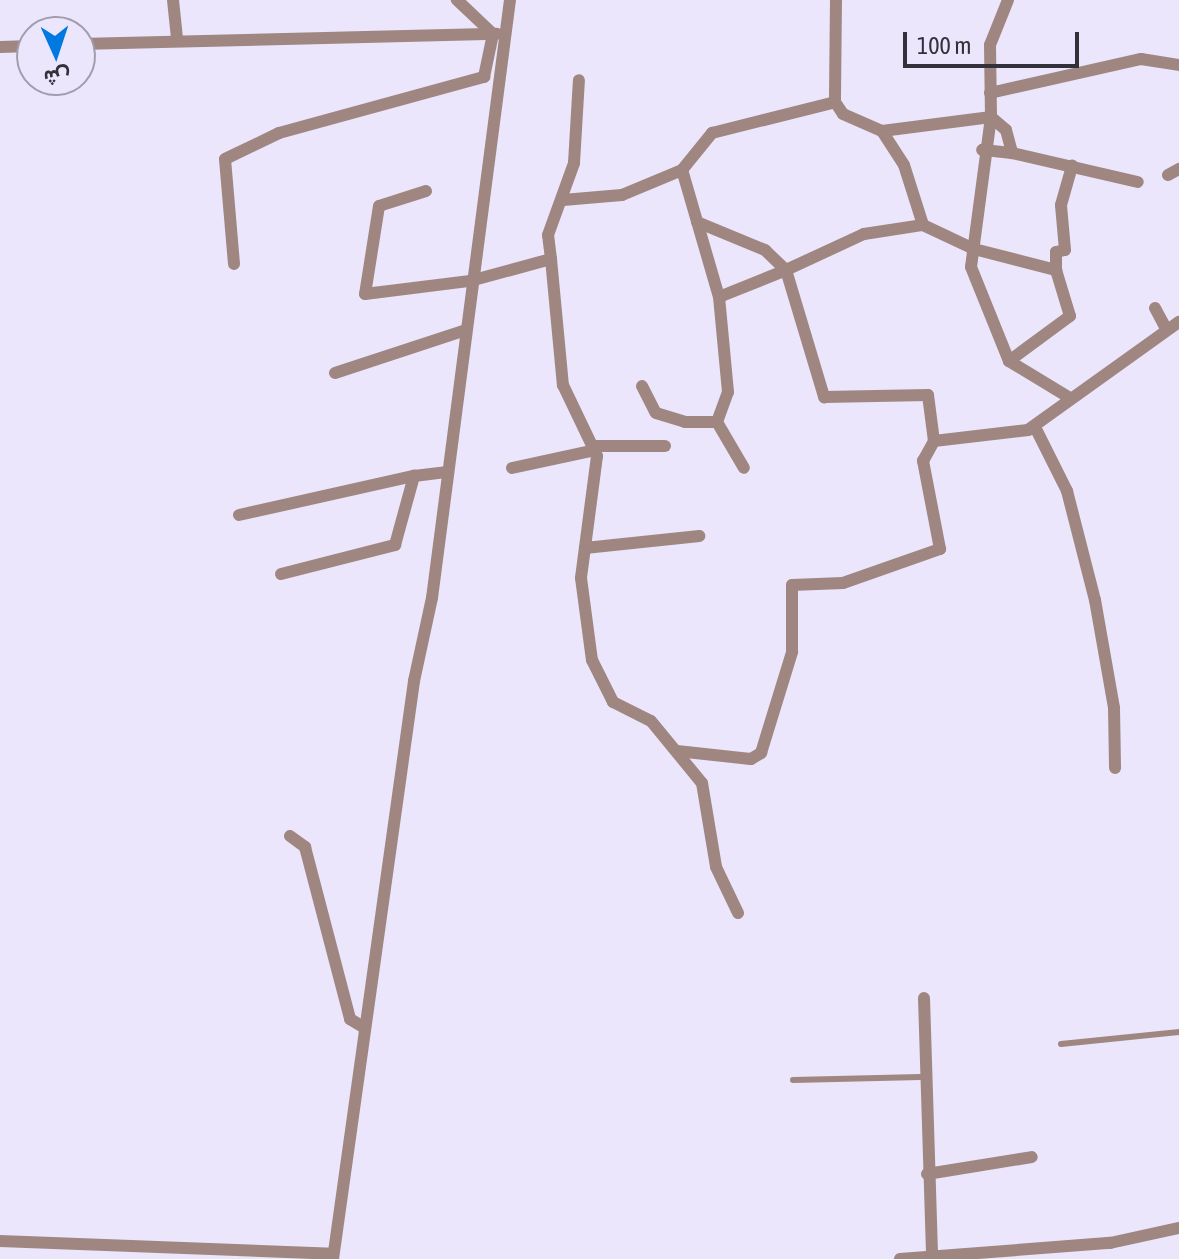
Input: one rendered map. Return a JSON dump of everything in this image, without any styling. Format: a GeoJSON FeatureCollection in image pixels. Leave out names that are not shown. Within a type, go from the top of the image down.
{"type":"FeatureCollection","features":[{"type":"Feature","properties":{"kind":"street"},"geometry":{"type":"LineString","coordinates":[[173,0],[177,39]]}},
{"type":"Feature","properties":{"kind":"street"},"geometry":{"type":"LineString","coordinates":[[457,0],[499,34]]}},
{"type":"Feature","properties":{"kind":"street"},"geometry":{"type":"LineString","coordinates":[[0,1241],[333,1256],[446,472],[499,34],[510,0]]}},
{"type":"Feature","properties":{"kind":"street"},"geometry":{"type":"LineString","coordinates":[[836,0],[835,102],[843,114],[882,131],[991,117],[1006,130],[1012,153]]}},
{"type":"Feature","properties":{"kind":"street"},"geometry":{"type":"LineString","coordinates":[[1008,0],[990,45],[991,117],[982,150],[982,227],[974,249],[974,286],[1009,361],[1070,398]]}},
{"type":"Feature","properties":{"kind":"street"},"geometry":{"type":"LineString","coordinates":[[96,43],[499,34]]}},
{"type":"Feature","properties":{"kind":"street"},"geometry":{"type":"LineString","coordinates":[[234,264],[225,159],[279,133],[484,77],[497,56]]}},
{"type":"Feature","properties":{"kind":"street"},"geometry":{"type":"LineString","coordinates":[[990,93],[1141,59],[1179,65]]}},
{"type":"Feature","properties":{"kind":"street"},"geometry":{"type":"LineString","coordinates":[[579,80],[574,163],[548,235],[563,385],[595,448],[596,500],[585,548],[583,617],[601,685],[613,702],[651,721],[702,783],[716,867],[738,913]]}},
{"type":"Feature","properties":{"kind":"street"},"geometry":{"type":"LineString","coordinates":[[563,200],[601,202],[682,170],[712,133],[835,102]]}},
{"type":"Feature","properties":{"kind":"street"},"geometry":{"type":"LineString","coordinates":[[882,131],[904,165],[923,225]]}},
{"type":"Feature","properties":{"kind":"street"},"geometry":{"type":"LineString","coordinates":[[982,150],[1012,153],[1138,182]]}},
{"type":"Feature","properties":{"kind":"street"},"geometry":{"type":"LineString","coordinates":[[1009,361],[1070,316],[1056,270],[1056,252],[1065,250],[1061,205],[1072,166]]}},
{"type":"Feature","properties":{"kind":"street"},"geometry":{"type":"LineString","coordinates":[[682,170],[719,297],[730,371],[717,422],[744,468]]}},
{"type":"Feature","properties":{"kind":"street"},"geometry":{"type":"LineString","coordinates":[[426,191],[379,206],[365,294],[470,281],[551,259]]}},
{"type":"Feature","properties":{"kind":"street"},"geometry":{"type":"LineString","coordinates":[[677,751],[751,759],[761,753],[792,652],[792,585],[843,583],[940,549],[923,461],[934,441],[928,395],[824,397],[786,270],[765,250],[697,222]]}},
{"type":"Feature","properties":{"kind":"street"},"geometry":{"type":"LineString","coordinates":[[719,297],[864,234],[923,225],[974,249],[1056,270]]}},
{"type":"Feature","properties":{"kind":"street"},"geometry":{"type":"LineString","coordinates":[[1155,308],[1166,329]]}},
{"type":"Feature","properties":{"kind":"street"},"geometry":{"type":"LineString","coordinates":[[934,441],[1035,427],[1070,398],[1179,322]]}},
{"type":"Feature","properties":{"kind":"street"},"geometry":{"type":"LineString","coordinates":[[335,373],[463,331]]}},
{"type":"Feature","properties":{"kind":"street"},"geometry":{"type":"LineString","coordinates":[[642,386],[656,413],[717,422]]}},
{"type":"Feature","properties":{"kind":"street"},"geometry":{"type":"LineString","coordinates":[[1035,427],[1067,491],[1095,600],[1114,708],[1115,768]]}},
{"type":"Feature","properties":{"kind":"street"},"geometry":{"type":"LineString","coordinates":[[512,468],[595,448],[665,446]]}},
{"type":"Feature","properties":{"kind":"street"},"geometry":{"type":"LineString","coordinates":[[239,515],[414,476],[446,472]]}},
{"type":"Feature","properties":{"kind":"street"},"geometry":{"type":"LineString","coordinates":[[281,574],[395,545],[414,476]]}},
{"type":"Feature","properties":{"kind":"street"},"geometry":{"type":"LineString","coordinates":[[585,548],[699,536]]}},
{"type":"Feature","properties":{"kind":"street"},"geometry":{"type":"LineString","coordinates":[[290,836],[305,847],[350,1019],[365,1028]]}},
{"type":"Feature","properties":{"kind":"street"},"geometry":{"type":"LineString","coordinates":[[924,998],[921,1077],[932,1258]]}},
{"type":"Feature","properties":{"kind":"street"},"geometry":{"type":"LineString","coordinates":[[927,1174],[1032,1157]]}},
{"type":"Feature","properties":{"kind":"street"},"geometry":{"type":"LineString","coordinates":[[900,1259],[977,1257],[1179,1228]]}},
{"type":"Feature","properties":{"kind":"lane"},"geometry":{"type":"LineString","coordinates":[[1061,1044],[1179,1032]]}},
{"type":"Feature","properties":{"kind":"lane"},"geometry":{"type":"LineString","coordinates":[[793,1080],[921,1077]]}}]}
